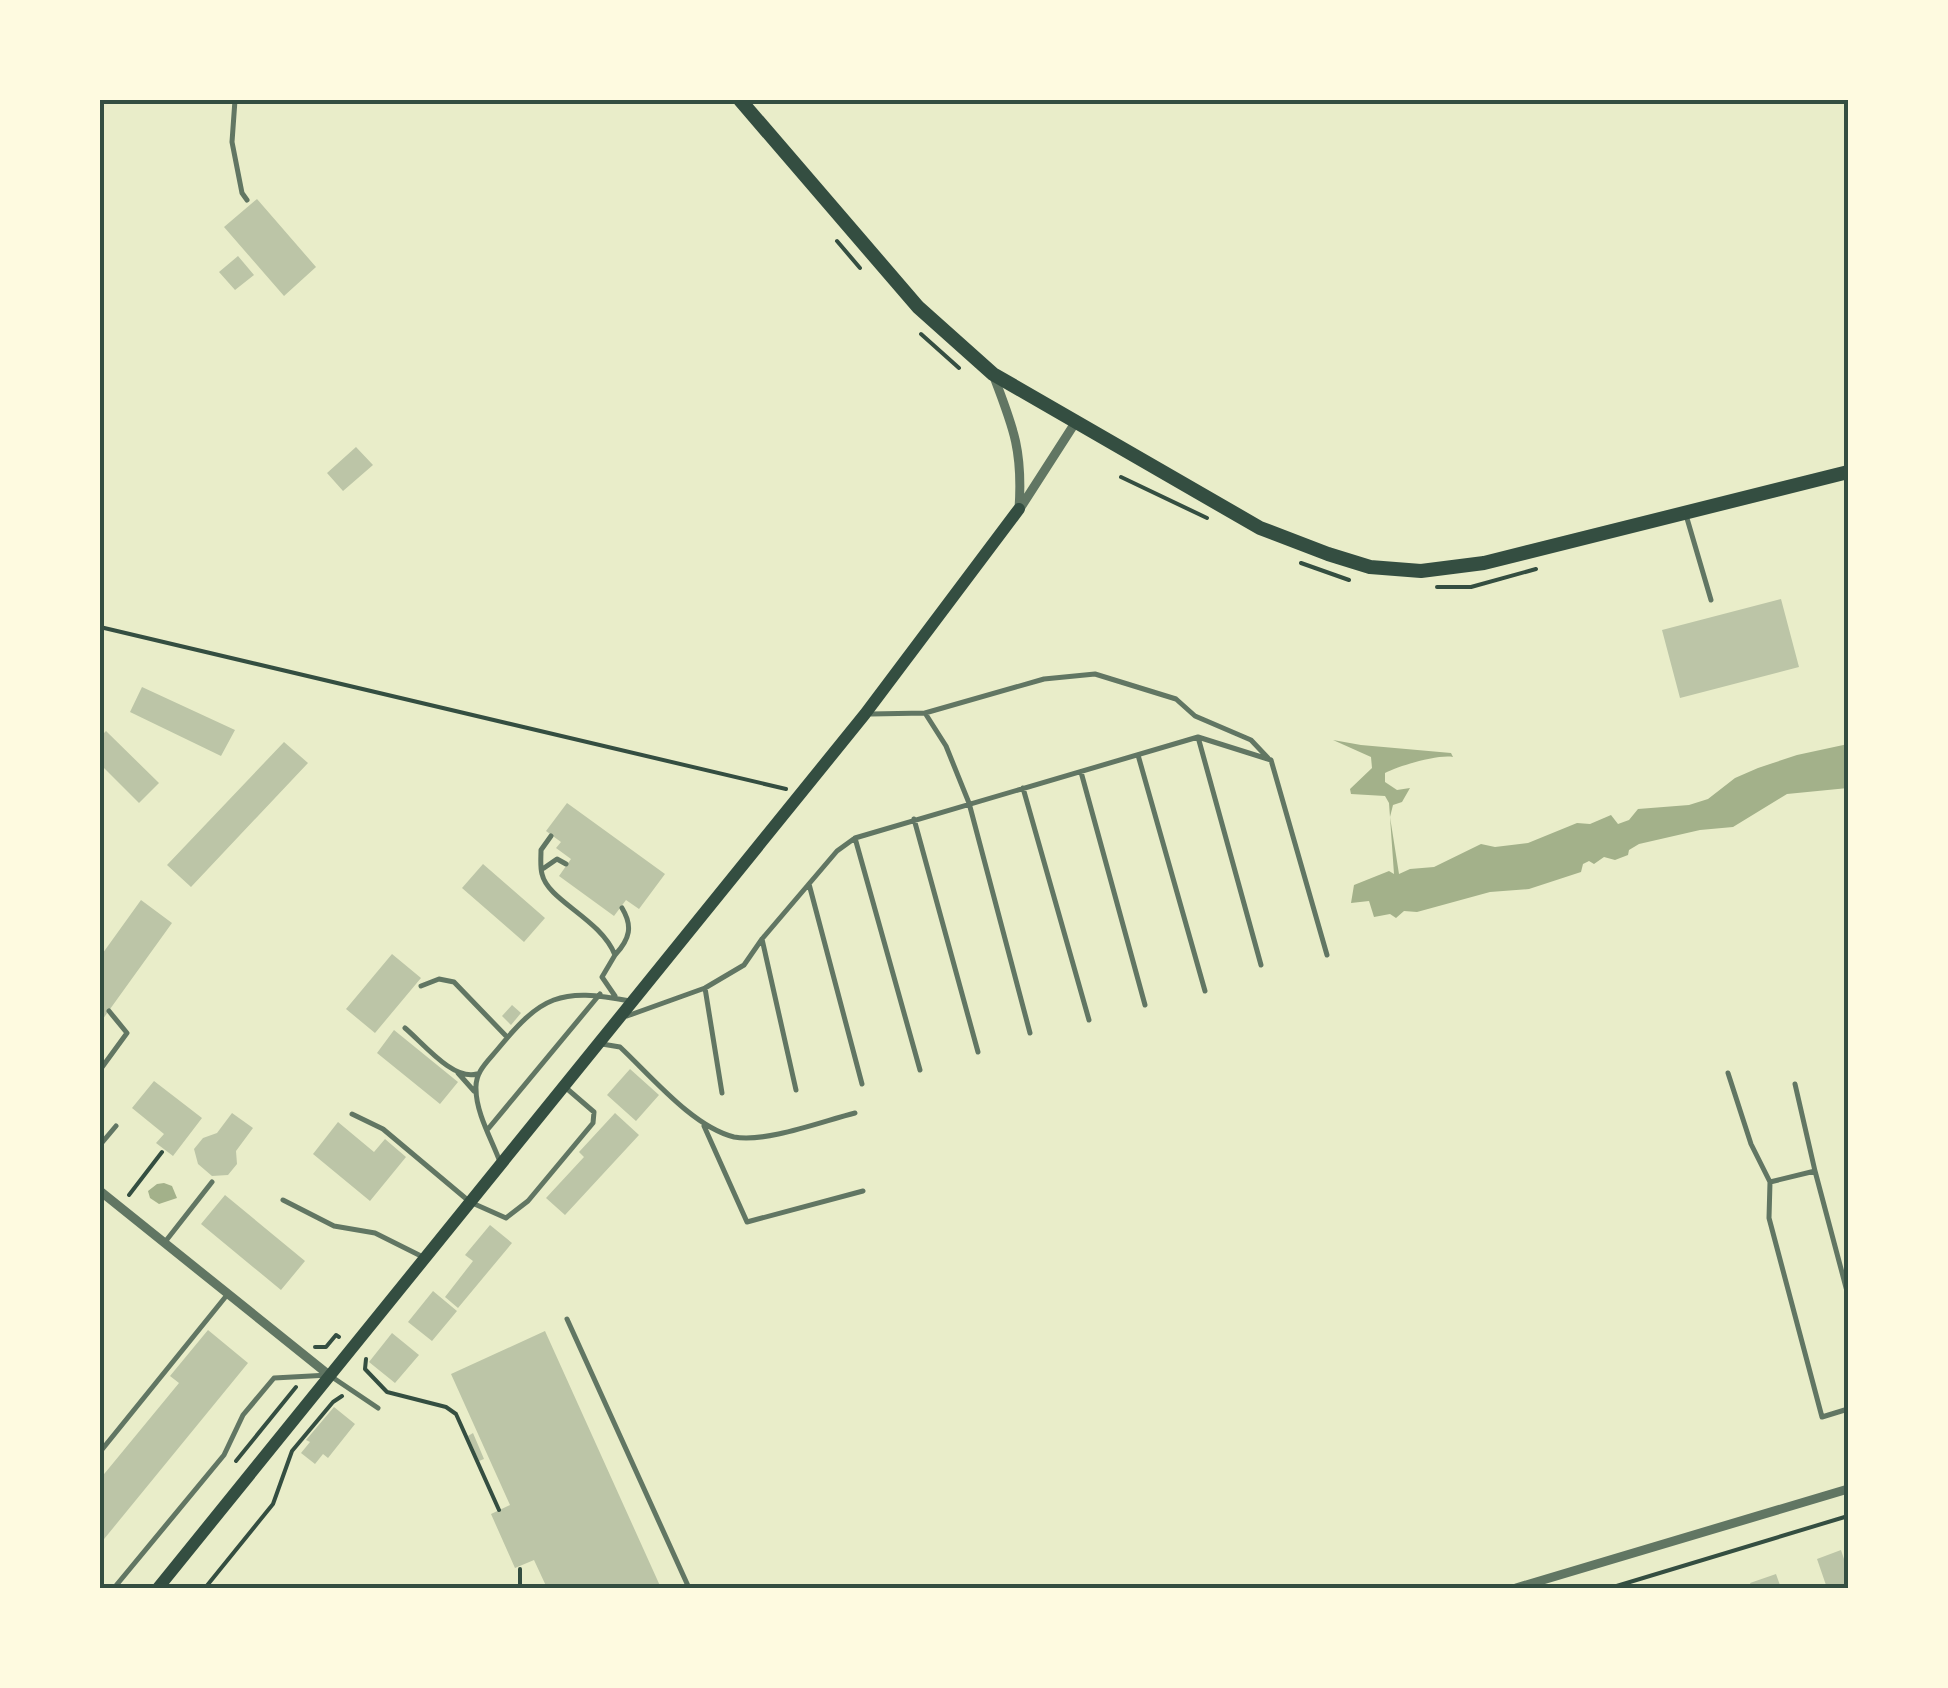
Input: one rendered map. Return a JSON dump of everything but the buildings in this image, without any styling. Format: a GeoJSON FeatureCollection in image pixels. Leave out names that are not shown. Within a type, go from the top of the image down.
{"type":"FeatureCollection","features":[{"type":"Feature","properties":{"kind":"main road"},"geometry":{"type":"LineString","coordinates":[[740,100],[918,307],[993,374],[1260,528],[1370,567],[1421,571],[1484,563],[1848,472]]}},
{"type":"Feature","properties":{"kind":"main road"},"geometry":{"type":"LineString","coordinates":[[158,1588],[865,714],[1019,509]]}},
{"type":"Feature","properties":{"kind":"street"},"geometry":{"type":"LineString","coordinates":[[993,374],[1018,445],[1022,470],[1019,509]]}},
{"type":"Feature","properties":{"kind":"street"},"geometry":{"type":"LineString","coordinates":[[1019,509],[1075,423]]}},
{"type":"Feature","properties":{"kind":"street"},"geometry":{"type":"LineString","coordinates":[[100,1191],[329,1375]]}},
{"type":"Feature","properties":{"kind":"street"},"geometry":{"type":"LineString","coordinates":[[1516,1588],[1848,1489]]}},
{"type":"Feature","properties":{"kind":"lane"},"geometry":{"type":"LineString","coordinates":[[235,100],[232,142],[242,193],[247,200]]}},
{"type":"Feature","properties":{"kind":"lane"},"geometry":{"type":"LineString","coordinates":[[1686,512],[1711,600]]}},
{"type":"Feature","properties":{"kind":"lane"},"geometry":{"type":"LineString","coordinates":[[865,714],[925,714],[1044,679],[1095,674],[1176,699],[1195,716],[1251,740],[1270,760],[1327,955]]}},
{"type":"Feature","properties":{"kind":"lane"},"geometry":{"type":"LineString","coordinates":[[925,714],[946,746],[969,804],[1030,1032]]}},
{"type":"Feature","properties":{"kind":"lane"},"geometry":{"type":"LineString","coordinates":[[620,1018],[705,988],[744,965],[837,850],[855,838],[1198,738],[1270,760]]}},
{"type":"Feature","properties":{"kind":"lane"},"geometry":{"type":"LineString","coordinates":[[1198,738],[1262,965]]}},
{"type":"Feature","properties":{"kind":"lane"},"geometry":{"type":"LineString","coordinates":[[1138,755],[1205,991]]}},
{"type":"Feature","properties":{"kind":"lane"},"geometry":{"type":"LineString","coordinates":[[1081,771],[1145,1005]]}},
{"type":"Feature","properties":{"kind":"lane"},"geometry":{"type":"LineString","coordinates":[[1023,788],[1089,1020]]}},
{"type":"Feature","properties":{"kind":"lane"},"geometry":{"type":"LineString","coordinates":[[914,819],[978,1052]]}},
{"type":"Feature","properties":{"kind":"lane"},"geometry":{"type":"LineString","coordinates":[[551,836],[541,850],[543,879],[599,928],[615,955]]}},
{"type":"Feature","properties":{"kind":"lane"},"geometry":{"type":"LineString","coordinates":[[855,838],[920,1070]]}},
{"type":"Feature","properties":{"kind":"lane"},"geometry":{"type":"LineString","coordinates":[[542,872],[557,859],[566,864]]}},
{"type":"Feature","properties":{"kind":"lane"},"geometry":{"type":"LineString","coordinates":[[808,884],[862,1084]]}},
{"type":"Feature","properties":{"kind":"lane"},"geometry":{"type":"LineString","coordinates":[[617,998],[602,977],[628,936],[630,921],[622,908]]}},
{"type":"Feature","properties":{"kind":"lane"},"geometry":{"type":"LineString","coordinates":[[762,939],[796,1090]]}},
{"type":"Feature","properties":{"kind":"lane"},"geometry":{"type":"LineString","coordinates":[[421,986],[439,978],[454,982],[508,1037]]}},
{"type":"Feature","properties":{"kind":"lane"},"geometry":{"type":"LineString","coordinates":[[705,988],[722,1093]]}},
{"type":"Feature","properties":{"kind":"lane"},"geometry":{"type":"LineString","coordinates":[[475,1092],[477,1074],[535,1007],[561,996],[600,994],[633,1001]]}},
{"type":"Feature","properties":{"kind":"lane"},"geometry":{"type":"LineString","coordinates":[[488,1130],[600,994]]}},
{"type":"Feature","properties":{"kind":"lane"},"geometry":{"type":"LineString","coordinates":[[100,1070],[127,1033],[109,1011]]}},
{"type":"Feature","properties":{"kind":"lane"},"geometry":{"type":"LineString","coordinates":[[405,1028],[475,1092],[502,1165]]}},
{"type":"Feature","properties":{"kind":"lane"},"geometry":{"type":"LineString","coordinates":[[599,1044],[620,1047],[702,1124],[747,1222],[863,1191]]}},
{"type":"Feature","properties":{"kind":"lane"},"geometry":{"type":"LineString","coordinates":[[456,1071],[468,1076],[477,1074]]}},
{"type":"Feature","properties":{"kind":"lane"},"geometry":{"type":"LineString","coordinates":[[1728,1073],[1751,1144],[1770,1182],[1769,1218],[1822,1416],[1848,1409]]}},
{"type":"Feature","properties":{"kind":"lane"},"geometry":{"type":"LineString","coordinates":[[1795,1084],[1848,1295]]}},
{"type":"Feature","properties":{"kind":"lane"},"geometry":{"type":"LineString","coordinates":[[352,1114],[382,1128],[470,1202],[506,1218],[528,1201],[594,1123],[594,1112],[564,1086]]}},
{"type":"Feature","properties":{"kind":"lane"},"geometry":{"type":"LineString","coordinates":[[702,1124],[736,1137],[753,1136],[855,1113]]}},
{"type":"Feature","properties":{"kind":"lane"},"geometry":{"type":"LineString","coordinates":[[100,1145],[116,1126]]}},
{"type":"Feature","properties":{"kind":"lane"},"geometry":{"type":"LineString","coordinates":[[1770,1182],[1815,1171]]}},
{"type":"Feature","properties":{"kind":"lane"},"geometry":{"type":"LineString","coordinates":[[165,1242],[212,1182]]}},
{"type":"Feature","properties":{"kind":"lane"},"geometry":{"type":"LineString","coordinates":[[283,1200],[334,1226],[375,1232],[426,1258]]}},
{"type":"Feature","properties":{"kind":"lane"},"geometry":{"type":"LineString","coordinates":[[100,1452],[228,1294]]}},
{"type":"Feature","properties":{"kind":"lane"},"geometry":{"type":"LineString","coordinates":[[567,1319],[689,1588]]}},
{"type":"Feature","properties":{"kind":"lane"},"geometry":{"type":"LineString","coordinates":[[114,1588],[224,1456],[243,1415],[274,1378],[329,1375],[378,1408]]}},
{"type":"Feature","properties":{"kind":"path"},"geometry":{"type":"LineString","coordinates":[[1121,477],[1210,520]]}},
{"type":"Feature","properties":{"kind":"path"},"geometry":{"type":"LineString","coordinates":[[1291,560],[1356,581]]}},
{"type":"Feature","properties":{"kind":"path"},"geometry":{"type":"LineString","coordinates":[[1432,587],[1471,587],[1544,567]]}},
{"type":"Feature","properties":{"kind":"path"},"geometry":{"type":"LineString","coordinates":[[100,627],[802,792]]}},
{"type":"Feature","properties":{"kind":"path"},"geometry":{"type":"LineString","coordinates":[[121,1207],[162,1152]]}},
{"type":"Feature","properties":{"kind":"path"},"geometry":{"type":"LineString","coordinates":[[206,1588],[273,1504],[292,1451],[364,1369],[366,1359],[336,1334],[326,1347],[313,1347],[295,1332],[286,1342]]}},
{"type":"Feature","properties":{"kind":"path"},"geometry":{"type":"LineString","coordinates":[[364,1369],[388,1392],[456,1414],[500,1510]]}},
{"type":"Feature","properties":{"kind":"path"},"geometry":{"type":"LineString","coordinates":[[1610,1588],[1848,1516]]}},
{"type":"Feature","properties":{"kind":"path"},"geometry":{"type":"LineString","coordinates":[[520,1568],[520,1588]]}},
{"type":"Feature","properties":{"kind":"shaded area"},"geometry":{"type":"Polygon","coordinates":[[[1333,740],[1451,753],[1453,757],[1419,761],[1385,773],[1385,782],[1397,790],[1410,788],[1402,802],[1393,805],[1390,817],[1399,874],[1434,867],[1481,844],[1495,847],[1528,843],[1577,823],[1590,824],[1611,815],[1618,824],[1629,820],[1638,809],[1689,805],[1708,799],[1735,778],[1758,768],[1848,744],[1848,788],[1787,794],[1733,827],[1639,844],[1628,855],[1615,860],[1604,857],[1594,864],[1589,861],[1583,864],[1581,872],[1529,889],[1490,892],[1417,912],[1404,911],[1396,918],[1390,914],[1374,917],[1369,901],[1351,903],[1354,885],[1389,871],[1394,874],[1389,803],[1385,796],[1351,794],[1350,789],[1372,768],[1371,757],[1333,740]]]}},
{"type":"Feature","properties":{"kind":"shaded area"},"geometry":{"type":"Polygon","coordinates":[[[164,1183],[172,1186],[177,1198],[159,1204],[148,1191],[164,1183]]]}}]}
